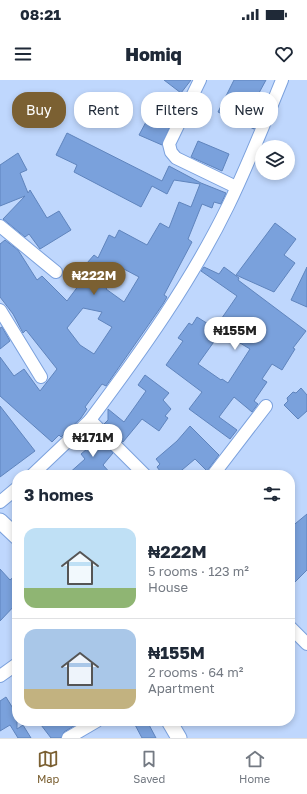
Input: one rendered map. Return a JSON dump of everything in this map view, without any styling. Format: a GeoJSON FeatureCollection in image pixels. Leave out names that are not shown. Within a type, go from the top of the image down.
{"type":"FeatureCollection","features":[{"type":"Feature","properties":{"kind":"street"},"geometry":{"type":"LineString","coordinates":[[200,80],[169,144],[171,152],[176,158],[236,187]]}},
{"type":"Feature","properties":{"kind":"street"},"geometry":{"type":"LineString","coordinates":[[37,470],[90,420],[146,345],[158,326],[202,255],[229,204],[282,80]]}},
{"type":"Feature","properties":{"kind":"street"},"geometry":{"type":"LineString","coordinates":[[0,226],[56,272]]}},
{"type":"Feature","properties":{"kind":"street"},"geometry":{"type":"LineString","coordinates":[[0,310],[41,377]]}},
{"type":"Feature","properties":{"kind":"street"},"geometry":{"type":"LineString","coordinates":[[217,470],[266,406]]}},
{"type":"Feature","properties":{"kind":"street"},"geometry":{"type":"LineString","coordinates":[[90,420],[140,470]]}},
{"type":"Feature","properties":{"kind":"street"},"geometry":{"type":"LineString","coordinates":[[0,502],[12,492]]}},
{"type":"Feature","properties":{"kind":"street"},"geometry":{"type":"LineString","coordinates":[[0,521],[12,532]]}},
{"type":"Feature","properties":{"kind":"street"},"geometry":{"type":"LineString","coordinates":[[295,632],[307,644]]}},
{"type":"Feature","properties":{"kind":"street"},"geometry":{"type":"LineString","coordinates":[[0,676],[12,668]]}},
{"type":"Feature","properties":{"kind":"street"},"geometry":{"type":"LineString","coordinates":[[68,738],[88,726]]}},
{"type":"Feature","properties":{"kind":"street"},"geometry":{"type":"LineString","coordinates":[[172,726],[179,738]]}},
{"type":"Feature","properties":{"kind":"building"},"geometry":{"type":"Polygon","coordinates":[[[164,80],[191,80],[182,92],[164,80]]]}},
{"type":"Feature","properties":{"kind":"building"},"geometry":{"type":"Polygon","coordinates":[[[234,80],[266,80],[260,92],[228,92],[234,80]]]}},
{"type":"Feature","properties":{"kind":"building"},"geometry":{"type":"Polygon","coordinates":[[[143,128],[169,128],[162,145],[139,135],[143,128]]]}},
{"type":"Feature","properties":{"kind":"building"},"geometry":{"type":"Polygon","coordinates":[[[67,133],[162,181],[169,166],[201,183],[226,193],[221,204],[214,202],[212,208],[202,204],[188,239],[192,242],[164,295],[167,297],[163,304],[106,386],[102,384],[85,407],[87,409],[81,418],[61,437],[59,435],[52,442],[0,396],[0,357],[14,376],[24,369],[40,391],[57,369],[26,330],[23,333],[13,314],[0,297],[0,244],[5,240],[18,250],[37,280],[42,276],[67,301],[79,285],[73,279],[94,255],[98,258],[109,235],[115,238],[119,230],[147,245],[160,223],[169,228],[179,202],[191,207],[200,184],[174,180],[167,194],[152,186],[141,207],[74,172],[77,165],[56,155],[67,133]],[[122,268],[106,289],[124,302],[139,277],[122,268]],[[83,308],[67,328],[80,345],[94,354],[112,327],[98,319],[102,312],[83,308]]]}},
{"type":"Feature","properties":{"kind":"building"},"geometry":{"type":"Polygon","coordinates":[[[198,141],[229,154],[222,171],[191,157],[198,141]]]}},
{"type":"Feature","properties":{"kind":"building"},"geometry":{"type":"Polygon","coordinates":[[[18,153],[27,170],[20,173],[28,193],[30,190],[47,218],[59,211],[71,230],[40,249],[29,234],[25,237],[3,219],[25,196],[0,206],[0,165],[18,153]]]}},
{"type":"Feature","properties":{"kind":"building"},"geometry":{"type":"Polygon","coordinates":[[[275,223],[296,239],[284,255],[295,263],[274,292],[236,275],[275,223]]]}},
{"type":"Feature","properties":{"kind":"building"},"geometry":{"type":"Polygon","coordinates":[[[204,267],[219,274],[224,267],[239,278],[238,280],[306,331],[293,348],[295,349],[282,370],[272,364],[262,379],[267,382],[254,401],[258,404],[252,412],[234,397],[219,417],[237,430],[230,439],[189,409],[202,392],[166,365],[183,341],[178,338],[189,323],[192,325],[197,317],[221,332],[198,364],[221,380],[222,379],[228,383],[250,349],[215,328],[237,296],[201,271],[204,267]]]}},
{"type":"Feature","properties":{"kind":"building"},"geometry":{"type":"Polygon","coordinates":[[[307,267],[307,307],[291,300],[307,267]]]}},
{"type":"Feature","properties":{"kind":"building"},"geometry":{"type":"Polygon","coordinates":[[[2,327],[10,341],[0,349],[0,328],[2,327]]]}},
{"type":"Feature","properties":{"kind":"building"},"geometry":{"type":"Polygon","coordinates":[[[145,375],[169,393],[163,400],[171,409],[165,416],[168,418],[159,431],[142,419],[123,442],[104,424],[108,420],[108,409],[124,422],[146,391],[138,385],[145,375]]]}},
{"type":"Feature","properties":{"kind":"building"},"geometry":{"type":"Polygon","coordinates":[[[301,388],[307,395],[307,411],[298,419],[284,405],[288,401],[287,398],[293,392],[296,393],[301,388]]]}},
{"type":"Feature","properties":{"kind":"building"},"geometry":{"type":"Polygon","coordinates":[[[0,406],[35,451],[0,477],[0,406]]]}},
{"type":"Feature","properties":{"kind":"building"},"geometry":{"type":"Polygon","coordinates":[[[190,426],[219,455],[208,470],[195,459],[182,470],[159,470],[157,467],[160,464],[156,459],[177,441],[190,426]]]}},
{"type":"Feature","properties":{"kind":"building"},"geometry":{"type":"Polygon","coordinates":[[[92,432],[113,453],[103,465],[108,470],[73,470],[85,459],[81,454],[87,449],[80,443],[92,432]]]}},
{"type":"Feature","properties":{"kind":"building"},"geometry":{"type":"Polygon","coordinates":[[[307,514],[307,570],[295,582],[295,543],[295,524],[307,514]]]}},
{"type":"Feature","properties":{"kind":"building"},"geometry":{"type":"Polygon","coordinates":[[[0,569],[10,580],[12,578],[12,608],[0,621],[0,569]]]}},
{"type":"Feature","properties":{"kind":"building"},"geometry":{"type":"Polygon","coordinates":[[[6,697],[12,707],[12,726],[17,726],[17,729],[24,726],[31,738],[18,738],[10,725],[0,731],[0,701],[6,697]]]}},
{"type":"Feature","properties":{"kind":"building"},"geometry":{"type":"Polygon","coordinates":[[[42,726],[74,726],[64,732],[61,738],[51,738],[42,726]]]}},
{"type":"Feature","properties":{"kind":"building"},"geometry":{"type":"Polygon","coordinates":[[[136,726],[150,726],[156,738],[142,738],[136,726]]]}}]}
